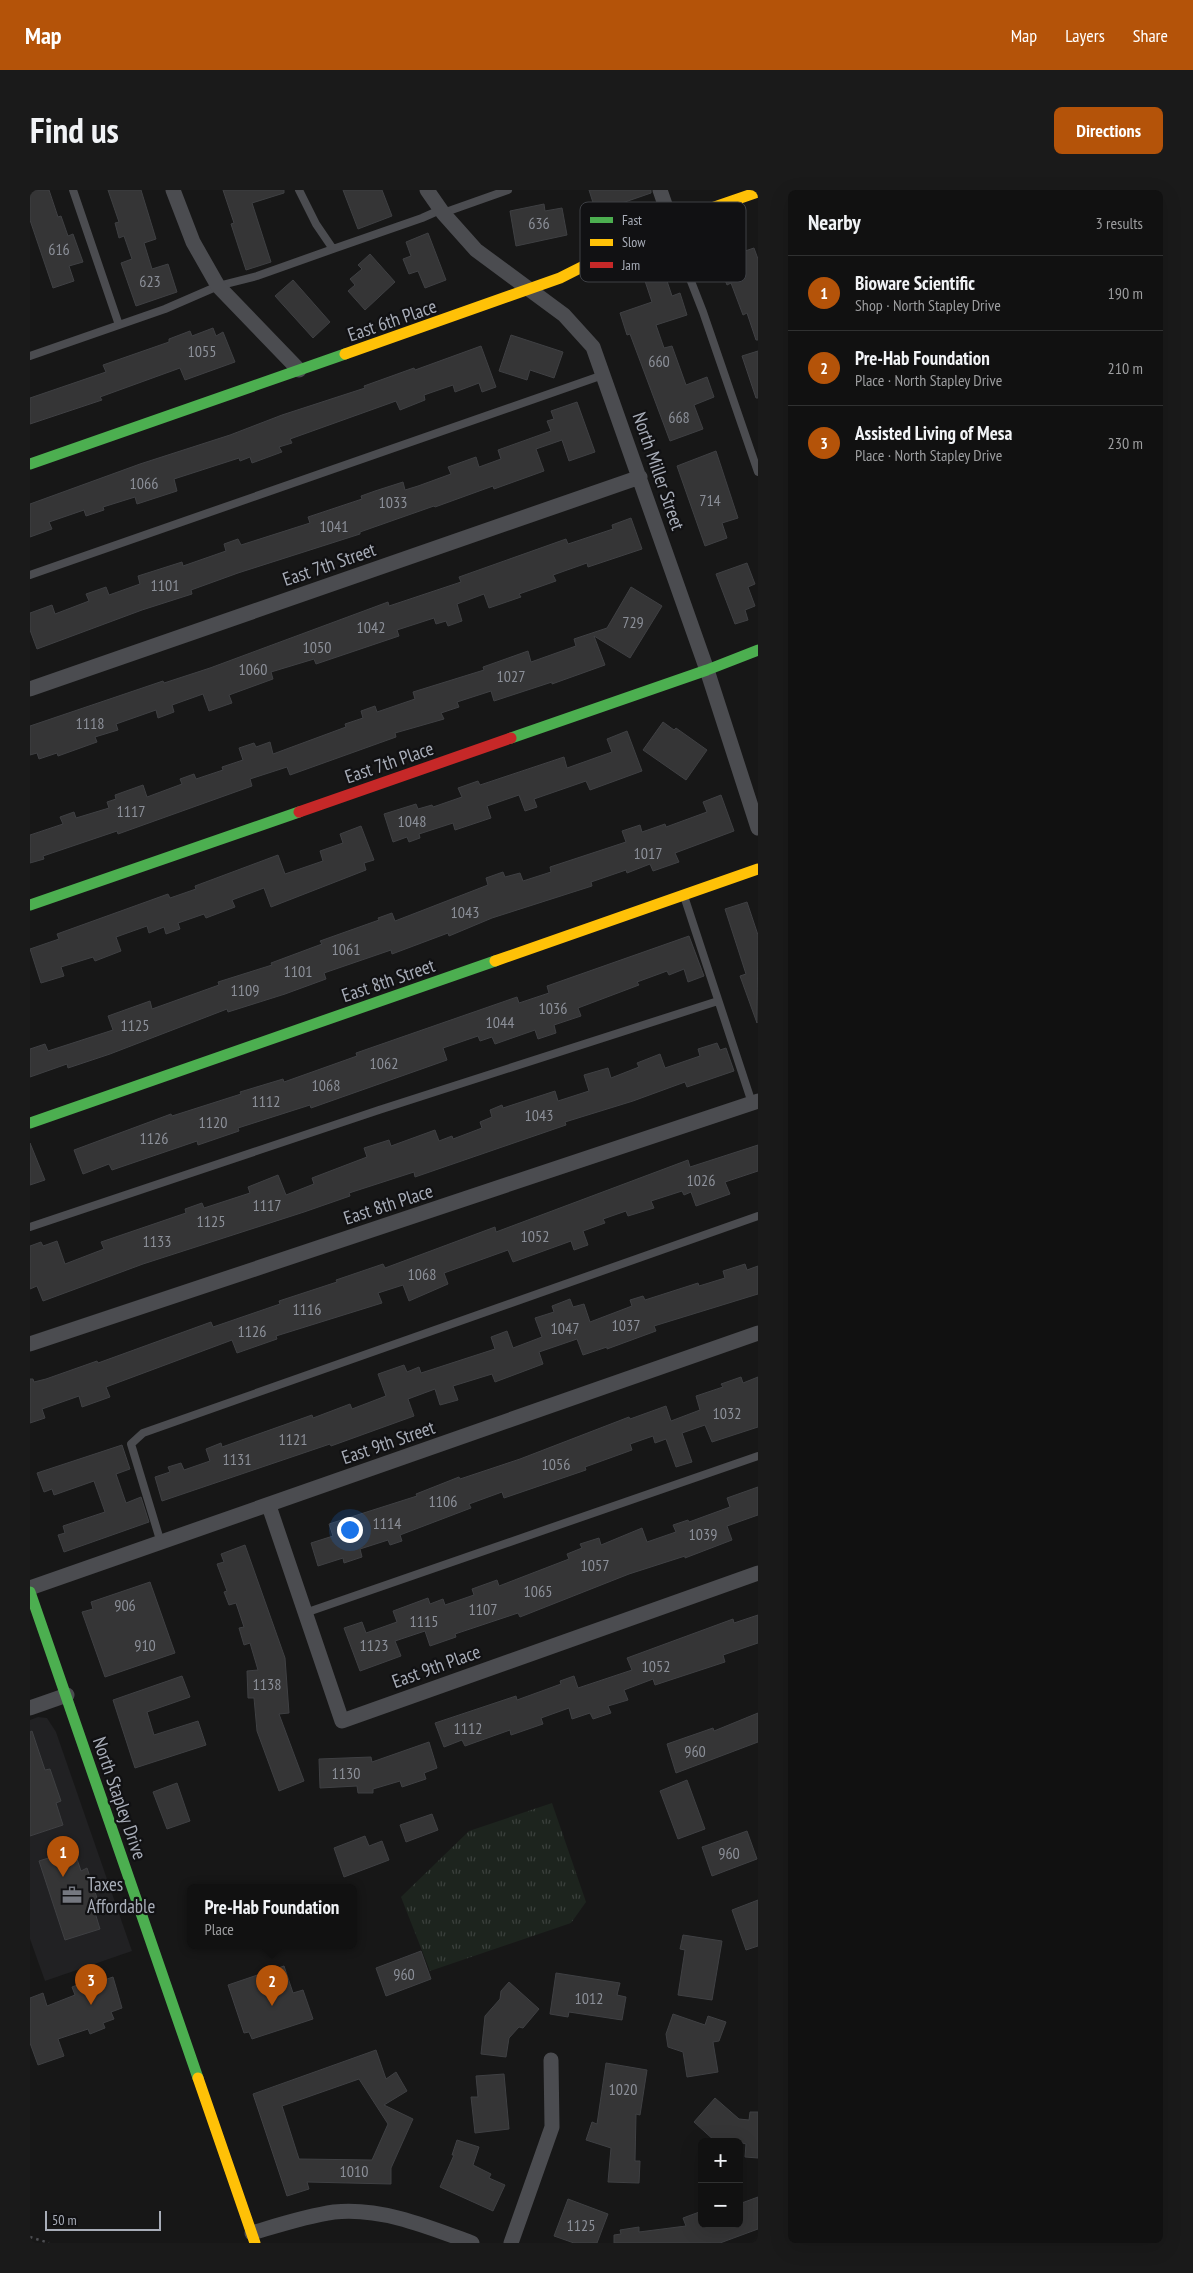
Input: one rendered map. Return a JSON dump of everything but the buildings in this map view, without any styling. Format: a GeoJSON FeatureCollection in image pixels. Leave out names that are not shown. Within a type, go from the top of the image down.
{"type":"FeatureCollection","features":[{"type":"Feature","properties":{"kind":"street"},"geometry":{"type":"LineString","coordinates":[[173,190],[200,257],[218,286],[299,370]]}},
{"type":"Feature","properties":{"kind":"street","name":"North Miller Street"},"geometry":{"type":"LineString","coordinates":[[427,190],[442,211],[476,250],[564,315],[593,346],[707,670],[758,828]]}},
{"type":"Feature","properties":{"kind":"street"},"geometry":{"type":"LineString","coordinates":[[660,190],[664,202]]}},
{"type":"Feature","properties":{"kind":"street","name":"East 6th Place"},"geometry":{"type":"LineString","coordinates":[[729,202],[758,192]]}},
{"type":"Feature","properties":{"kind":"street","name":"East 6th Place"},"geometry":{"type":"LineString","coordinates":[[30,464],[531,290],[580,268]]}},
{"type":"Feature","properties":{"kind":"street","name":"East 7th Street"},"geometry":{"type":"LineString","coordinates":[[30,689],[640,477]]}},
{"type":"Feature","properties":{"kind":"street","name":"East 7th Place"},"geometry":{"type":"LineString","coordinates":[[30,905],[707,670],[758,650]]}},
{"type":"Feature","properties":{"kind":"street","name":"East 8th Street"},"geometry":{"type":"LineString","coordinates":[[30,1123],[758,869]]}},
{"type":"Feature","properties":{"kind":"street","name":"East 8th Place"},"geometry":{"type":"LineString","coordinates":[[30,1344],[755,1102]]}},
{"type":"Feature","properties":{"kind":"street","name":"East 9th Street"},"geometry":{"type":"LineString","coordinates":[[30,1590],[758,1333]]}},
{"type":"Feature","properties":{"kind":"street","name":"East 9th Place"},"geometry":{"type":"LineString","coordinates":[[269,1506],[342,1721],[758,1573]]}},
{"type":"Feature","properties":{"kind":"street","name":"North Stapley Drive"},"geometry":{"type":"LineString","coordinates":[[30,1590],[253,2238]]}},
{"type":"Feature","properties":{"kind":"street"},"geometry":{"type":"LineString","coordinates":[[30,1708],[67,1695]]}},
{"type":"Feature","properties":{"kind":"street"},"geometry":{"type":"LineString","coordinates":[[511,2243],[552,2127],[551,2060]]}},
{"type":"Feature","properties":{"kind":"street"},"geometry":{"type":"LineString","coordinates":[[253,2238],[293,2220],[336,2212],[373,2214],[424,2224],[472,2243]]}},
{"type":"Feature","properties":{"kind":"lane"},"geometry":{"type":"LineString","coordinates":[[73,190],[119,325]]}},
{"type":"Feature","properties":{"kind":"lane"},"geometry":{"type":"LineString","coordinates":[[299,190],[309,212],[333,249]]}},
{"type":"Feature","properties":{"kind":"lane"},"geometry":{"type":"LineString","coordinates":[[30,356],[165,309],[218,286],[257,276],[442,211],[508,190]]}},
{"type":"Feature","properties":{"kind":"lane"},"geometry":{"type":"LineString","coordinates":[[692,282],[758,472]]}},
{"type":"Feature","properties":{"kind":"lane"},"geometry":{"type":"LineString","coordinates":[[30,575],[603,375]]}},
{"type":"Feature","properties":{"kind":"lane"},"geometry":{"type":"LineString","coordinates":[[683,895],[718,1001],[755,1102]]}},
{"type":"Feature","properties":{"kind":"lane"},"geometry":{"type":"LineString","coordinates":[[30,1227],[379,1110],[718,1001]]}},
{"type":"Feature","properties":{"kind":"lane"},"geometry":{"type":"LineString","coordinates":[[161,1543],[131,1444],[143,1432],[758,1216]]}},
{"type":"Feature","properties":{"kind":"lane"},"geometry":{"type":"LineString","coordinates":[[305,1613],[758,1456]]}},
{"type":"Feature","properties":{"kind":"path"},"geometry":{"type":"LineString","coordinates":[[30,2237],[49,2243]]}},
{"type":"Feature","properties":{"kind":"shaded area"},"geometry":{"type":"Polygon","coordinates":[[[38,1717],[47,1718],[56,1732],[132,1951],[45,1981],[30,1939],[30,1720],[38,1717]]]}},
{"type":"Feature","properties":{"kind":"green space"},"geometry":{"type":"Polygon","coordinates":[[[552,1803],[586,1902],[571,1923],[430,1971],[401,1897],[469,1831],[552,1803]]]}},
{"type":"Feature","properties":{"kind":"traffic: fast"},"geometry":{"type":"LineString","coordinates":[[30,464],[345,354]]}},
{"type":"Feature","properties":{"kind":"traffic: fast"},"geometry":{"type":"LineString","coordinates":[[511,738],[707,670],[758,650]]}},
{"type":"Feature","properties":{"kind":"traffic: fast"},"geometry":{"type":"LineString","coordinates":[[30,905],[299,812]]}},
{"type":"Feature","properties":{"kind":"traffic: fast"},"geometry":{"type":"LineString","coordinates":[[30,1123],[495,961]]}},
{"type":"Feature","properties":{"kind":"traffic: fast"},"geometry":{"type":"LineString","coordinates":[[30,1592],[198,2078]]}},
{"type":"Feature","properties":{"kind":"traffic: slow"},"geometry":{"type":"LineString","coordinates":[[729,202],[758,192]]}},
{"type":"Feature","properties":{"kind":"traffic: slow"},"geometry":{"type":"LineString","coordinates":[[345,354],[560,278],[580,268]]}},
{"type":"Feature","properties":{"kind":"traffic: slow"},"geometry":{"type":"LineString","coordinates":[[495,961],[758,869]]}},
{"type":"Feature","properties":{"kind":"traffic: slow"},"geometry":{"type":"LineString","coordinates":[[198,2078],[255,2243]]}},
{"type":"Feature","properties":{"kind":"traffic: jam"},"geometry":{"type":"LineString","coordinates":[[299,812],[511,738]]}},
{"type":"Feature","properties":{"kind":"place","name":"Bioware Scientific"},"geometry":{"type":"Point","coordinates":[63,1877]}},
{"type":"Feature","properties":{"kind":"place","name":"Taxes Affordable"},"geometry":{"type":"Point","coordinates":[72,1895]}},
{"type":"Feature","properties":{"kind":"place","name":"Assisted Living of Mesa"},"geometry":{"type":"Point","coordinates":[91,2005]}},
{"type":"Feature","properties":{"kind":"place","name":"Pre-Hab Foundation"},"geometry":{"type":"Point","coordinates":[272,2006]}}]}
